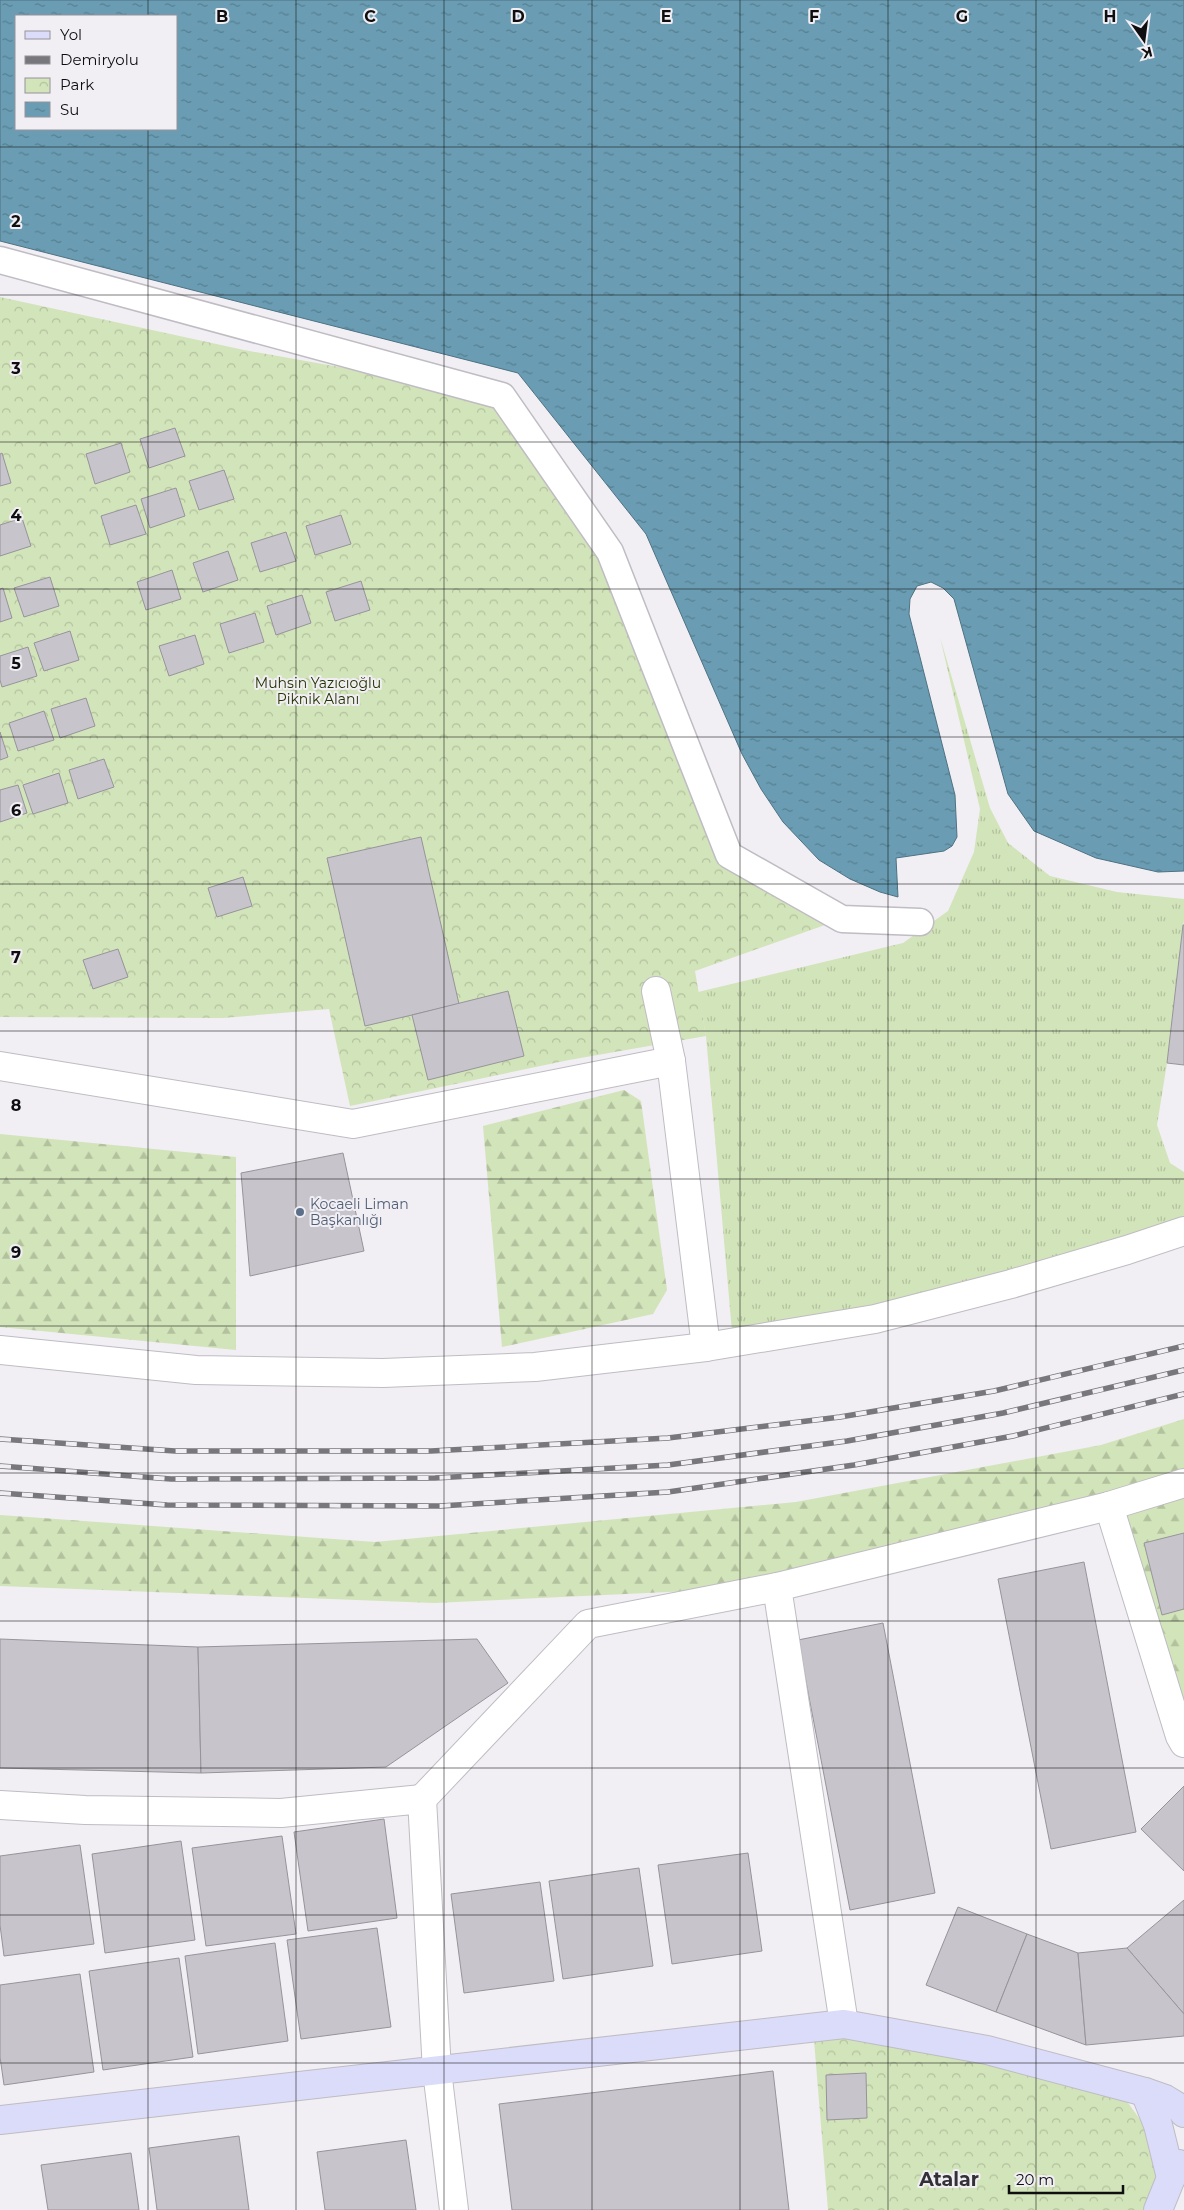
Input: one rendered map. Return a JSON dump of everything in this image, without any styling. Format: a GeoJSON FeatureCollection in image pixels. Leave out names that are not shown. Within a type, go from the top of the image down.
{"type":"FeatureCollection","features":[{"type":"Feature","properties":{"kind":"main road"},"geometry":{"type":"LineString","coordinates":[[0,2120],[844,2024],[987,2050],[1144,2092],[1165,2099],[1183,2110],[1184,2114]]}},
{"type":"Feature","properties":{"kind":"main road"},"geometry":{"type":"LineString","coordinates":[[1144,2092],[1184,2092]]}},
{"type":"Feature","properties":{"kind":"main road"},"geometry":{"type":"LineString","coordinates":[[1144,2092],[1158,2125],[1170,2178]]}},
{"type":"Feature","properties":{"kind":"main road"},"geometry":{"type":"LineString","coordinates":[[1158,2210],[1170,2178],[1184,2155]]}},
{"type":"Feature","properties":{"kind":"street"},"geometry":{"type":"LineString","coordinates":[[0,260],[502,396],[610,552],[729,855],[842,919],[920,922]]}},
{"type":"Feature","properties":{"kind":"street"},"geometry":{"type":"LineString","coordinates":[[656,991],[671,1061],[706,1347]]}},
{"type":"Feature","properties":{"kind":"street"},"geometry":{"type":"LineString","coordinates":[[0,1066],[353,1124],[671,1061]]}},
{"type":"Feature","properties":{"kind":"street"},"geometry":{"type":"LineString","coordinates":[[0,1350],[196,1370],[383,1373],[534,1367],[706,1347],[875,1319],[1011,1284],[1184,1231]]}},
{"type":"Feature","properties":{"kind":"street"},"geometry":{"type":"LineString","coordinates":[[0,1805],[85,1810],[280,1812],[422,1799],[588,1624],[777,1587],[1109,1506],[1184,1483]]}},
{"type":"Feature","properties":{"kind":"street"},"geometry":{"type":"LineString","coordinates":[[1109,1506],[1180,1736],[1184,1743]]}},
{"type":"Feature","properties":{"kind":"street"},"geometry":{"type":"LineString","coordinates":[[777,1587],[844,2024]]}},
{"type":"Feature","properties":{"kind":"street"},"geometry":{"type":"LineString","coordinates":[[422,1799],[437,2071],[454,2210]]}},
{"type":"Feature","properties":{"kind":"green space","name":"Muhsin Yazıcıoğlu Piknik Alanı"},"geometry":{"type":"Polygon","coordinates":[[[0,297],[244,350],[502,396],[610,552],[729,855],[842,919],[695,971],[706,1036],[569,1060],[350,1106],[329,1009],[223,1018],[0,1017],[0,297]]]}},
{"type":"Feature","properties":{"kind":"green space"},"geometry":{"type":"Polygon","coordinates":[[[940,637],[990,808],[1008,843],[1050,876],[1117,892],[1184,899],[1184,920],[1167,1063],[1157,1125],[1170,1163],[1184,1172],[1184,1231],[733,1343],[706,1036],[698,992],[903,943],[948,911],[974,852],[980,809],[940,637]]]}},
{"type":"Feature","properties":{"kind":"green space"},"geometry":{"type":"Polygon","coordinates":[[[624,1090],[641,1101],[667,1290],[653,1314],[502,1347],[483,1126],[624,1090]]]}},
{"type":"Feature","properties":{"kind":"green space"},"geometry":{"type":"Polygon","coordinates":[[[0,1134],[236,1157],[236,1350],[0,1327],[0,1134]]]}},
{"type":"Feature","properties":{"kind":"green space"},"geometry":{"type":"Polygon","coordinates":[[[1184,1419],[1184,1743],[1109,1506],[777,1587],[434,1603],[0,1586],[0,1515],[375,1542],[796,1502],[1101,1445],[1184,1419]]]}},
{"type":"Feature","properties":{"kind":"green space"},"geometry":{"type":"Polygon","coordinates":[[[853,2032],[1123,2096],[1147,2129],[1163,2184],[1152,2210],[828,2210],[814,2040],[853,2032]]]}},
{"type":"Feature","properties":{"kind":"water"},"geometry":{"type":"Polygon","coordinates":[[[0,0],[1184,0],[1184,871],[1158,872],[1096,858],[1034,831],[1008,794],[954,599],[943,588],[931,582],[917,586],[910,599],[909,614],[955,795],[957,837],[952,846],[944,851],[896,858],[898,897],[880,892],[850,879],[819,860],[783,822],[761,789],[742,754],[646,534],[518,373],[0,241],[0,0]]]}},
{"type":"Feature","properties":{"kind":"building"},"geometry":{"type":"Polygon","coordinates":[[[175,428],[185,456],[149,468],[140,439],[175,428]]]}},
{"type":"Feature","properties":{"kind":"building"},"geometry":{"type":"Polygon","coordinates":[[[121,443],[130,472],[95,484],[86,454],[121,443]]]}},
{"type":"Feature","properties":{"kind":"building"},"geometry":{"type":"Polygon","coordinates":[[[2,453],[11,483],[0,486],[0,454],[2,453]]]}},
{"type":"Feature","properties":{"kind":"building"},"geometry":{"type":"Polygon","coordinates":[[[224,470],[234,499],[199,510],[189,481],[224,470]]]}},
{"type":"Feature","properties":{"kind":"building"},"geometry":{"type":"Polygon","coordinates":[[[176,488],[185,516],[150,528],[141,499],[176,488]]]}},
{"type":"Feature","properties":{"kind":"building"},"geometry":{"type":"Polygon","coordinates":[[[136,505],[146,534],[110,545],[101,516],[136,505]]]}},
{"type":"Feature","properties":{"kind":"building"},"geometry":{"type":"Polygon","coordinates":[[[341,515],[351,544],[315,555],[306,526],[341,515]]]}},
{"type":"Feature","properties":{"kind":"building"},"geometry":{"type":"Polygon","coordinates":[[[22,518],[31,546],[0,556],[0,525],[22,518]]]}},
{"type":"Feature","properties":{"kind":"building"},"geometry":{"type":"Polygon","coordinates":[[[286,532],[296,561],[260,572],[251,543],[286,532]]]}},
{"type":"Feature","properties":{"kind":"building"},"geometry":{"type":"Polygon","coordinates":[[[228,551],[238,580],[203,592],[193,563],[228,551]]]}},
{"type":"Feature","properties":{"kind":"building"},"geometry":{"type":"Polygon","coordinates":[[[172,570],[181,599],[146,610],[137,582],[172,570]]]}},
{"type":"Feature","properties":{"kind":"building"},"geometry":{"type":"Polygon","coordinates":[[[50,577],[59,606],[24,617],[14,588],[50,577]]]}},
{"type":"Feature","properties":{"kind":"building"},"geometry":{"type":"Polygon","coordinates":[[[361,581],[370,610],[335,621],[326,592],[361,581]]]}},
{"type":"Feature","properties":{"kind":"building"},"geometry":{"type":"Polygon","coordinates":[[[3,588],[12,618],[0,622],[0,589],[3,588]]]}},
{"type":"Feature","properties":{"kind":"building"},"geometry":{"type":"Polygon","coordinates":[[[302,595],[311,623],[276,635],[267,606],[302,595]]]}},
{"type":"Feature","properties":{"kind":"building"},"geometry":{"type":"Polygon","coordinates":[[[255,613],[264,642],[229,653],[220,624],[255,613]]]}},
{"type":"Feature","properties":{"kind":"building"},"geometry":{"type":"Polygon","coordinates":[[[70,631],[79,660],[44,671],[34,643],[70,631]]]}},
{"type":"Feature","properties":{"kind":"building"},"geometry":{"type":"Polygon","coordinates":[[[195,635],[204,664],[169,676],[159,646],[195,635]]]}},
{"type":"Feature","properties":{"kind":"building"},"geometry":{"type":"Polygon","coordinates":[[[28,647],[37,676],[2,687],[0,680],[0,656],[28,647]]]}},
{"type":"Feature","properties":{"kind":"building"},"geometry":{"type":"Polygon","coordinates":[[[86,698],[95,726],[60,738],[51,709],[86,698]]]}},
{"type":"Feature","properties":{"kind":"building"},"geometry":{"type":"Polygon","coordinates":[[[44,711],[54,740],[18,751],[9,723],[44,711]]]}},
{"type":"Feature","properties":{"kind":"building"},"geometry":{"type":"Polygon","coordinates":[[[0,732],[8,757],[0,760],[0,732]]]}},
{"type":"Feature","properties":{"kind":"building"},"geometry":{"type":"Polygon","coordinates":[[[104,759],[114,787],[78,799],[69,770],[104,759]]]}},
{"type":"Feature","properties":{"kind":"building"},"geometry":{"type":"Polygon","coordinates":[[[59,773],[68,803],[33,814],[23,785],[59,773]]]}},
{"type":"Feature","properties":{"kind":"building"},"geometry":{"type":"Polygon","coordinates":[[[18,785],[27,813],[0,822],[0,790],[18,785]]]}},
{"type":"Feature","properties":{"kind":"building"},"geometry":{"type":"Polygon","coordinates":[[[421,837],[459,1004],[365,1026],[327,858],[421,837]]]}},
{"type":"Feature","properties":{"kind":"building"},"geometry":{"type":"Polygon","coordinates":[[[243,877],[252,906],[217,917],[208,888],[243,877]]]}},
{"type":"Feature","properties":{"kind":"building"},"geometry":{"type":"Polygon","coordinates":[[[1184,925],[1184,1065],[1167,1063],[1184,925]]]}},
{"type":"Feature","properties":{"kind":"building"},"geometry":{"type":"Polygon","coordinates":[[[118,949],[128,977],[93,989],[83,960],[118,949]]]}},
{"type":"Feature","properties":{"kind":"building"},"geometry":{"type":"Polygon","coordinates":[[[508,991],[524,1056],[428,1080],[412,1015],[508,991]]]}},
{"type":"Feature","properties":{"kind":"building","name":"Kocaeli Liman Başkanlığı"},"geometry":{"type":"Polygon","coordinates":[[[343,1153],[364,1251],[250,1276],[241,1173],[343,1153]]]}},
{"type":"Feature","properties":{"kind":"building"},"geometry":{"type":"Polygon","coordinates":[[[1184,1533],[1184,1609],[1162,1615],[1144,1543],[1184,1533]]]}},
{"type":"Feature","properties":{"kind":"building"},"geometry":{"type":"Polygon","coordinates":[[[1084,1562],[1136,1832],[1051,1849],[998,1579],[1084,1562]]]}},
{"type":"Feature","properties":{"kind":"building"},"geometry":{"type":"Polygon","coordinates":[[[883,1623],[935,1893],[850,1910],[798,1640],[883,1623]]]}},
{"type":"Feature","properties":{"kind":"building"},"geometry":{"type":"Polygon","coordinates":[[[0,1639],[198,1647],[201,1773],[0,1768],[0,1639]]]}},
{"type":"Feature","properties":{"kind":"building"},"geometry":{"type":"Polygon","coordinates":[[[477,1639],[508,1683],[386,1767],[201,1773],[198,1647],[477,1639]]]}},
{"type":"Feature","properties":{"kind":"building"},"geometry":{"type":"Polygon","coordinates":[[[1184,1786],[1184,1871],[1141,1829],[1184,1786]]]}},
{"type":"Feature","properties":{"kind":"building"},"geometry":{"type":"Polygon","coordinates":[[[384,1819],[397,1918],[308,1931],[294,1832],[384,1819]]]}},
{"type":"Feature","properties":{"kind":"building"},"geometry":{"type":"Polygon","coordinates":[[[282,1836],[296,1934],[206,1946],[192,1848],[282,1836]]]}},
{"type":"Feature","properties":{"kind":"building"},"geometry":{"type":"Polygon","coordinates":[[[181,1841],[195,1940],[105,1953],[92,1854],[181,1841]]]}},
{"type":"Feature","properties":{"kind":"building"},"geometry":{"type":"Polygon","coordinates":[[[80,1845],[94,1944],[4,1956],[0,1925],[0,1856],[80,1845]]]}},
{"type":"Feature","properties":{"kind":"building"},"geometry":{"type":"Polygon","coordinates":[[[748,1853],[762,1951],[672,1964],[658,1865],[748,1853]]]}},
{"type":"Feature","properties":{"kind":"building"},"geometry":{"type":"Polygon","coordinates":[[[639,1868],[653,1966],[563,1979],[549,1881],[639,1868]]]}},
{"type":"Feature","properties":{"kind":"building"},"geometry":{"type":"Polygon","coordinates":[[[540,1882],[554,1981],[464,1993],[451,1894],[540,1882]]]}},
{"type":"Feature","properties":{"kind":"building"},"geometry":{"type":"Polygon","coordinates":[[[1184,1900],[1184,2014],[1127,1948],[1184,1900]]]}},
{"type":"Feature","properties":{"kind":"building"},"geometry":{"type":"Polygon","coordinates":[[[958,1907],[1027,1934],[996,2012],[926,1985],[958,1907]]]}},
{"type":"Feature","properties":{"kind":"building"},"geometry":{"type":"Polygon","coordinates":[[[377,1928],[391,2027],[301,2039],[287,1940],[377,1928]]]}},
{"type":"Feature","properties":{"kind":"building"},"geometry":{"type":"Polygon","coordinates":[[[1027,1934],[1078,1953],[1086,2045],[996,2012],[1027,1934]]]}},
{"type":"Feature","properties":{"kind":"building"},"geometry":{"type":"Polygon","coordinates":[[[275,1943],[288,2041],[198,2054],[185,1956],[275,1943]]]}},
{"type":"Feature","properties":{"kind":"building"},"geometry":{"type":"Polygon","coordinates":[[[1127,1948],[1184,2014],[1184,2036],[1086,2045],[1078,1953],[1127,1948]]]}},
{"type":"Feature","properties":{"kind":"building"},"geometry":{"type":"Polygon","coordinates":[[[179,1958],[193,2057],[103,2070],[89,1971],[179,1958]]]}},
{"type":"Feature","properties":{"kind":"building"},"geometry":{"type":"Polygon","coordinates":[[[80,1974],[94,2072],[4,2085],[0,2057],[0,1985],[80,1974]]]}},
{"type":"Feature","properties":{"kind":"building"},"geometry":{"type":"Polygon","coordinates":[[[773,2071],[789,2210],[512,2210],[499,2104],[773,2071]]]}},
{"type":"Feature","properties":{"kind":"building"},"geometry":{"type":"Polygon","coordinates":[[[866,2073],[867,2118],[827,2120],[826,2075],[866,2073]]]}},
{"type":"Feature","properties":{"kind":"building"},"geometry":{"type":"Polygon","coordinates":[[[239,2136],[249,2210],[157,2210],[149,2148],[239,2136]]]}},
{"type":"Feature","properties":{"kind":"building"},"geometry":{"type":"Polygon","coordinates":[[[406,2140],[416,2210],[325,2210],[317,2152],[406,2140]]]}},
{"type":"Feature","properties":{"kind":"building"},"geometry":{"type":"Polygon","coordinates":[[[131,2153],[139,2210],[48,2210],[41,2165],[131,2153]]]}},
{"type":"Feature","properties":{"kind":"railway"},"geometry":{"type":"LineString","coordinates":[[0,1439],[175,1451],[431,1451],[668,1438],[840,1417],[994,1391],[1184,1346]]}},
{"type":"Feature","properties":{"kind":"railway"},"geometry":{"type":"LineString","coordinates":[[0,1466],[171,1479],[435,1478],[668,1465],[847,1441],[1003,1413],[1184,1370]]}},
{"type":"Feature","properties":{"kind":"railway"},"geometry":{"type":"LineString","coordinates":[[0,1493],[167,1505],[440,1506],[668,1492],[854,1465],[1013,1436],[1184,1394]]}},
{"type":"Feature","properties":{"kind":"place","name":"Kocaeli Liman Başkanlığı"},"geometry":{"type":"Point","coordinates":[300,1212]}},
{"type":"Feature","properties":{"kind":"district","name":"Atalar"},"geometry":{"type":"Point","coordinates":[949,2179]}}]}
